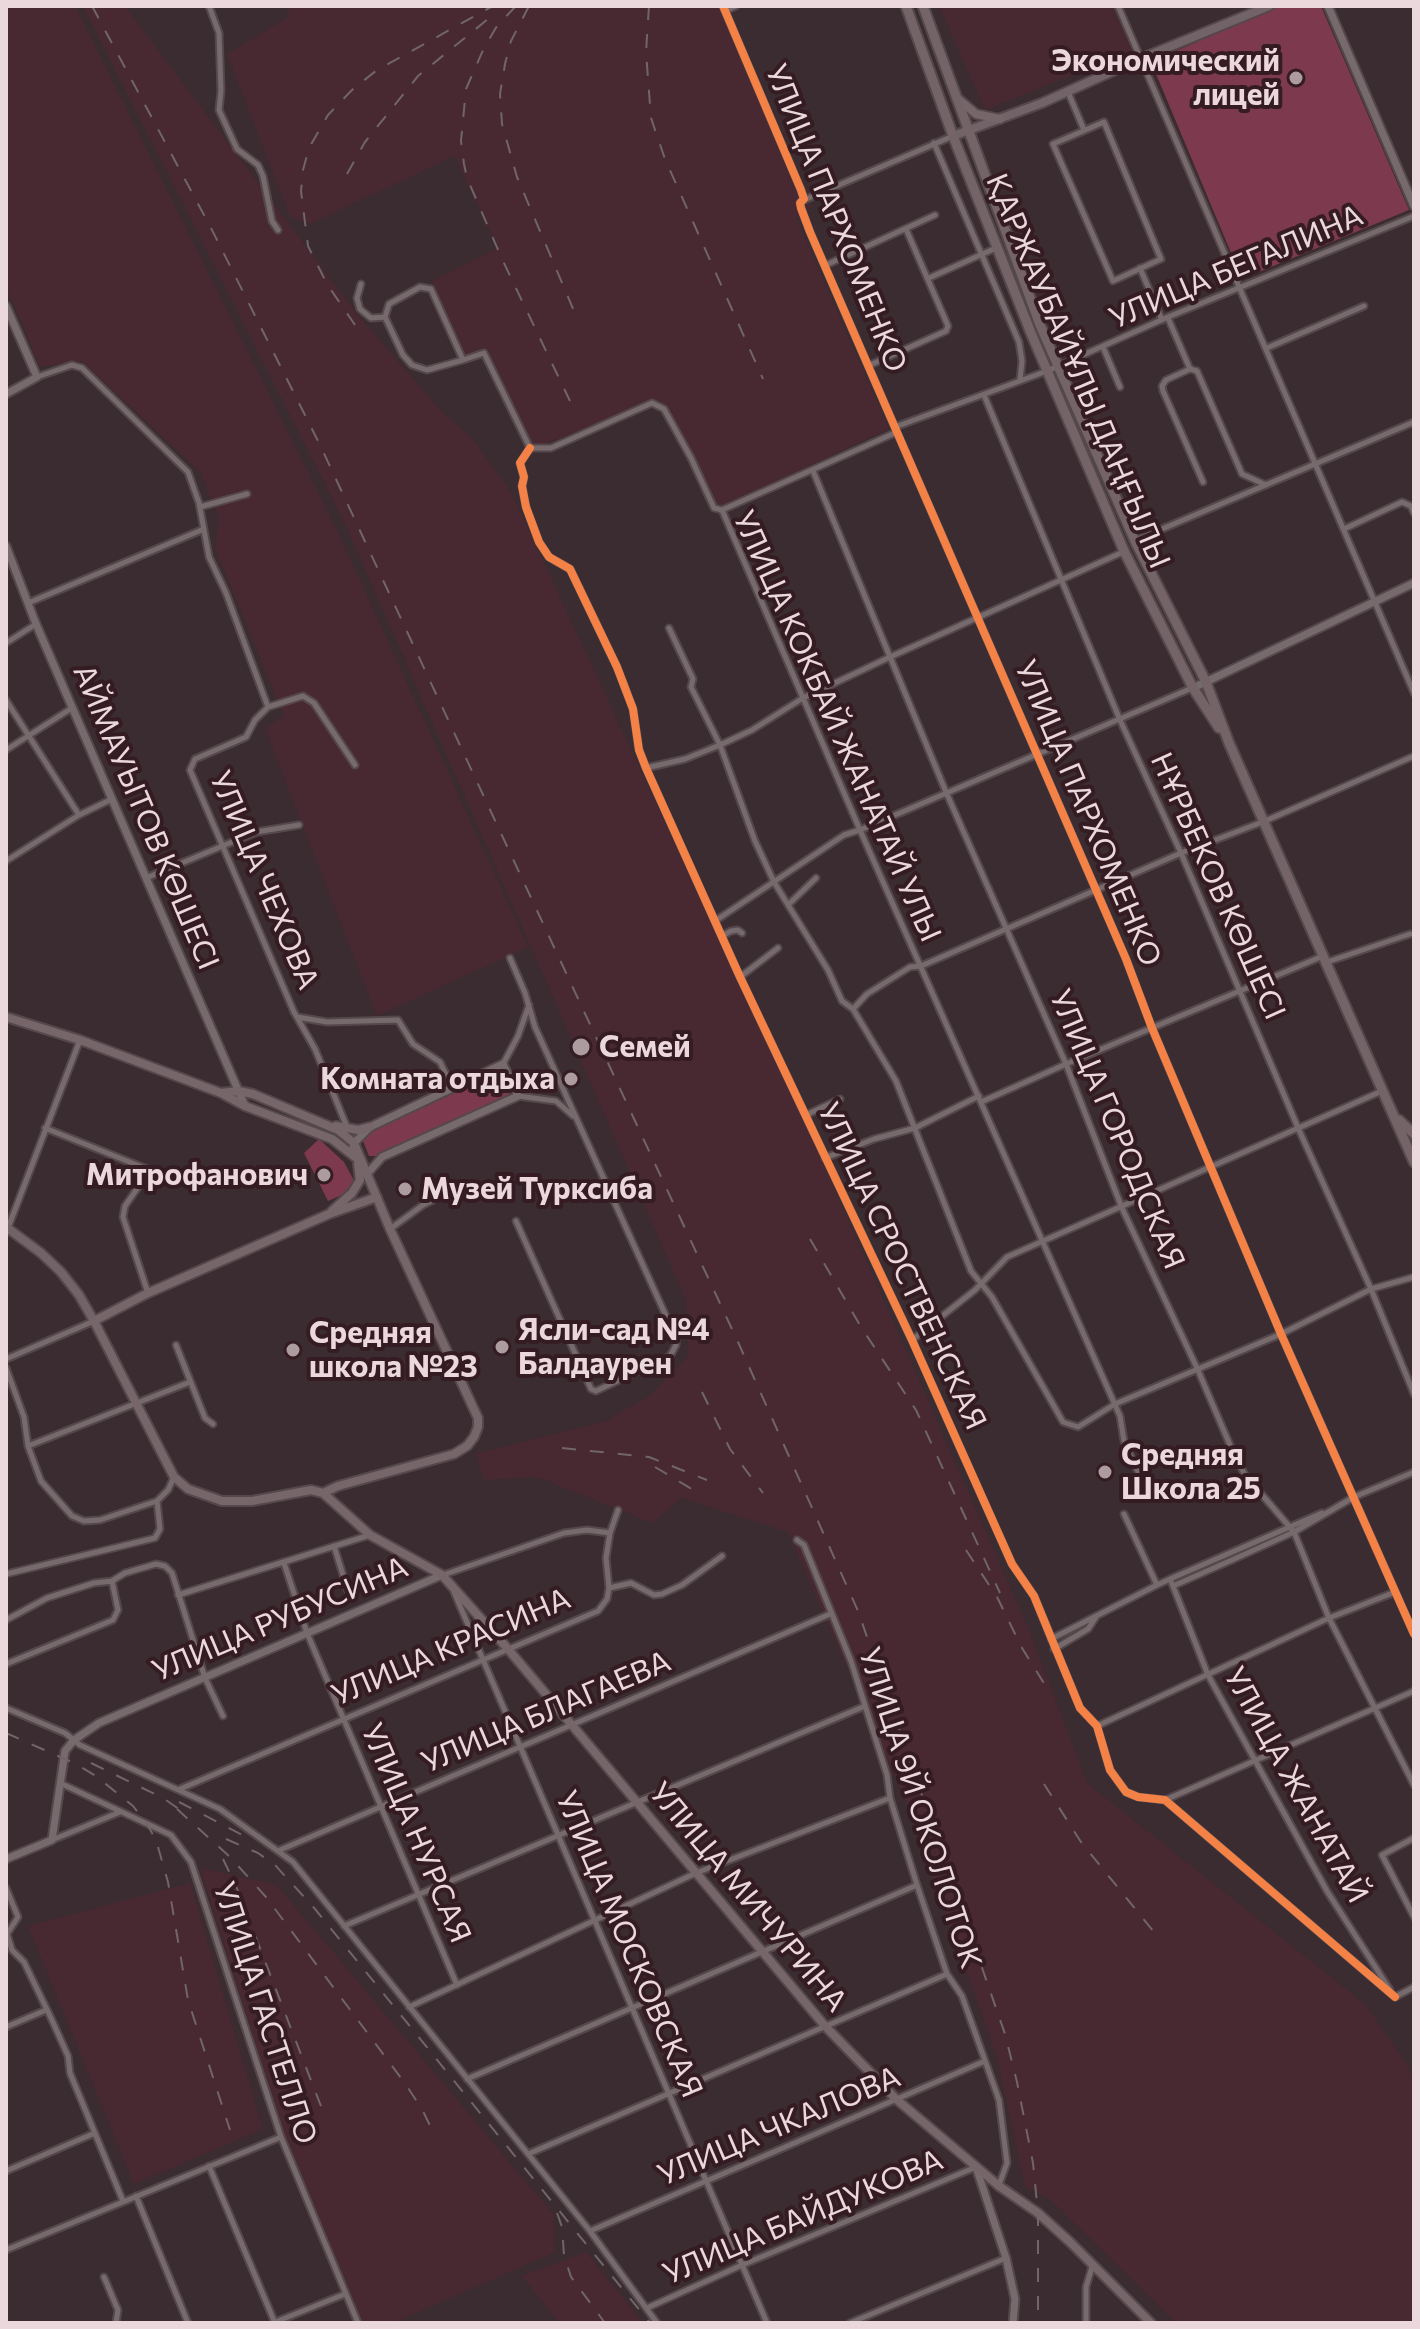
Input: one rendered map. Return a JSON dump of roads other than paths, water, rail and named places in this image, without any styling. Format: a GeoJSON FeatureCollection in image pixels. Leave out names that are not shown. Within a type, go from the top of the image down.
{"type":"FeatureCollection","features":[{"type":"Feature","properties":{"kind":"highway","name":"ҚАРЖАУБАЙҰЛЫ ДАҢҒЫЛЫ"},"geometry":{"type":"LineString","coordinates":[[906,6],[997,247],[1124,551],[1193,688],[1229,743]]}},
{"type":"Feature","properties":{"kind":"highway","name":"ҚАРЖАУБАЙҰЛЫ ДАҢҒЫЛЫ"},"geometry":{"type":"LineString","coordinates":[[923,6],[1040,325],[1135,541],[1206,682],[1229,743],[1414,1162]]}},
{"type":"Feature","properties":{"kind":"highway"},"geometry":{"type":"LineString","coordinates":[[1384,1096],[1401,1123],[1414,1134]]}},
{"type":"Feature","properties":{"kind":"main road"},"geometry":{"type":"LineString","coordinates":[[953,136],[1068,92],[1269,6]]}},
{"type":"Feature","properties":{"kind":"main road"},"geometry":{"type":"LineString","coordinates":[[956,97],[976,114],[1000,119]]}},
{"type":"Feature","properties":{"kind":"main road"},"geometry":{"type":"LineString","coordinates":[[6,1017],[80,1040],[332,1139],[357,1159],[361,1171],[360,1180],[352,1193],[329,1214]]}},
{"type":"Feature","properties":{"kind":"main road"},"geometry":{"type":"LineString","coordinates":[[221,1093],[238,1091],[253,1094],[338,1130],[354,1143]]}},
{"type":"Feature","properties":{"kind":"main road"},"geometry":{"type":"LineString","coordinates":[[325,1125],[358,1130],[370,1127]]}},
{"type":"Feature","properties":{"kind":"main road","name":"УЛИЦА ЧЕХОВА"},"geometry":{"type":"LineString","coordinates":[[323,1493],[338,1486],[454,1454],[467,1446],[478,1427],[478,1418],[390,1229],[368,1173],[357,1159],[354,1143]]}},
{"type":"Feature","properties":{"kind":"main road"},"geometry":{"type":"LineString","coordinates":[[94,1321],[148,1293],[329,1214],[377,1197]]}},
{"type":"Feature","properties":{"kind":"main road"},"geometry":{"type":"LineString","coordinates":[[7,1229],[61,1272],[79,1295],[174,1477],[188,1489],[222,1501],[252,1501],[311,1490],[323,1493]]}},
{"type":"Feature","properties":{"kind":"main road","name":"УЛИЦА МИЧУРИНА"},"geometry":{"type":"LineString","coordinates":[[323,1493],[370,1535],[442,1575],[450,1583],[825,2026],[896,2099],[999,2186],[1038,2213],[1151,2323]]}},
{"type":"Feature","properties":{"kind":"street"},"geometry":{"type":"LineString","coordinates":[[209,6],[219,33],[219,110],[237,149],[258,165],[272,221],[278,230]]}},
{"type":"Feature","properties":{"kind":"street","name":"УЛИЦА ПАРХОМЕНКО"},"geometry":{"type":"LineString","coordinates":[[736,6],[724,8],[804,199],[800,203],[801,208],[1095,890],[1281,1334],[1414,1634]]}},
{"type":"Feature","properties":{"kind":"street"},"geometry":{"type":"LineString","coordinates":[[1118,6],[1414,693]]}},
{"type":"Feature","properties":{"kind":"street"},"geometry":{"type":"LineString","coordinates":[[1328,6],[1414,206]]}},
{"type":"Feature","properties":{"kind":"street"},"geometry":{"type":"LineString","coordinates":[[1068,92],[1084,130]]}},
{"type":"Feature","properties":{"kind":"street"},"geometry":{"type":"LineString","coordinates":[[1104,122],[1161,259],[1113,281],[1053,144],[1084,130],[1104,122]]}},
{"type":"Feature","properties":{"kind":"street"},"geometry":{"type":"LineString","coordinates":[[804,199],[953,136]]}},
{"type":"Feature","properties":{"kind":"street"},"geometry":{"type":"LineString","coordinates":[[934,143],[1019,342],[1022,361],[1020,380]]}},
{"type":"Feature","properties":{"kind":"street"},"geometry":{"type":"LineString","coordinates":[[826,265],[935,215]]}},
{"type":"Feature","properties":{"kind":"street","name":"УЛИЦА БЕГАЛИНА"},"geometry":{"type":"LineString","coordinates":[[722,510],[813,471],[896,429],[1047,371],[1414,216]]}},
{"type":"Feature","properties":{"kind":"street"},"geometry":{"type":"LineString","coordinates":[[870,365],[946,331],[947,320],[906,229]]}},
{"type":"Feature","properties":{"kind":"street"},"geometry":{"type":"LineString","coordinates":[[928,278],[997,247]]}},
{"type":"Feature","properties":{"kind":"street"},"geometry":{"type":"LineString","coordinates":[[1140,268],[1190,369]]}},
{"type":"Feature","properties":{"kind":"street"},"geometry":{"type":"LineString","coordinates":[[361,284],[357,298],[360,309],[371,318],[385,317]]}},
{"type":"Feature","properties":{"kind":"street"},"geometry":{"type":"LineString","coordinates":[[385,317],[393,301],[420,287],[431,289],[463,360]]}},
{"type":"Feature","properties":{"kind":"street"},"geometry":{"type":"LineString","coordinates":[[6,306],[37,377]]}},
{"type":"Feature","properties":{"kind":"street"},"geometry":{"type":"LineString","coordinates":[[1267,348],[1364,306]]}},
{"type":"Feature","properties":{"kind":"street"},"geometry":{"type":"LineString","coordinates":[[385,317],[403,355],[412,365],[427,370],[484,353],[530,448]]}},
{"type":"Feature","properties":{"kind":"street"},"geometry":{"type":"LineString","coordinates":[[1103,347],[1120,387]]}},
{"type":"Feature","properties":{"kind":"street"},"geometry":{"type":"LineString","coordinates":[[6,394],[37,377],[72,365],[82,368],[188,472],[200,507],[209,557],[226,593],[268,707],[303,696],[310,699],[355,765]]}},
{"type":"Feature","properties":{"kind":"street"},"geometry":{"type":"LineString","coordinates":[[1203,482],[1162,386],[1166,380],[1190,369],[1197,371],[1242,474],[1267,485]]}},
{"type":"Feature","properties":{"kind":"street","name":"НҰРБЕКОВ КӨШЕСІ"},"geometry":{"type":"LineString","coordinates":[[984,395],[1120,720],[1181,853],[1414,1394]]}},
{"type":"Feature","properties":{"kind":"street","name":"УЛИЦА КОКБАЙ ЖАНАТАЙ УЛЫ"},"geometry":{"type":"LineString","coordinates":[[530,448],[551,448],[652,403],[664,409],[714,508],[722,510],[860,830],[1044,1240],[1120,1416],[1124,1441],[1150,1498]]}},
{"type":"Feature","properties":{"kind":"street"},"geometry":{"type":"LineString","coordinates":[[1135,541],[1414,422]]}},
{"type":"Feature","properties":{"kind":"street","name":"УЛИЦА СРОСТВЕНСКАЯ"},"geometry":{"type":"LineString","coordinates":[[530,448],[520,463],[529,517],[549,557],[570,569],[617,667],[633,709],[639,750],[646,768],[740,977],[912,1340],[1012,1564],[1034,1596],[1080,1708],[1097,1726],[1110,1770],[1126,1792],[1138,1797],[1165,1800],[1395,1997]]}},
{"type":"Feature","properties":{"kind":"street","name":"УЛИЦА ГОРОДСКАЯ"},"geometry":{"type":"LineString","coordinates":[[813,471],[946,792],[1066,1064],[1122,1208],[1245,1475],[1292,1529],[1329,1618],[1414,1785]]}},
{"type":"Feature","properties":{"kind":"street"},"geometry":{"type":"LineString","coordinates":[[200,507],[247,494]]}},
{"type":"Feature","properties":{"kind":"street"},"geometry":{"type":"LineString","coordinates":[[1344,529],[1402,502],[1411,506],[1414,513]]}},
{"type":"Feature","properties":{"kind":"street"},"geometry":{"type":"LineString","coordinates":[[28,603],[204,529]]}},
{"type":"Feature","properties":{"kind":"street","name":"АЙМАУЫТОВ КӨШЕСІ"},"geometry":{"type":"LineString","coordinates":[[6,546],[36,624],[245,1106]]}},
{"type":"Feature","properties":{"kind":"street"},"geometry":{"type":"LineString","coordinates":[[646,768],[685,759],[720,745],[803,698],[1124,551]]}},
{"type":"Feature","properties":{"kind":"street"},"geometry":{"type":"LineString","coordinates":[[715,921],[834,840],[1193,688],[1414,583]]}},
{"type":"Feature","properties":{"kind":"street"},"geometry":{"type":"LineString","coordinates":[[6,643],[36,624]]}},
{"type":"Feature","properties":{"kind":"street"},"geometry":{"type":"LineString","coordinates":[[669,628],[693,679],[691,687],[720,745],[755,841],[774,882],[828,970],[842,1001],[853,1009],[896,1081],[971,1271],[983,1283],[1063,1422],[1078,1427],[1115,1404],[1281,1334],[1371,1289],[1414,1277]]}},
{"type":"Feature","properties":{"kind":"street"},"geometry":{"type":"LineString","coordinates":[[6,700],[79,815]]}},
{"type":"Feature","properties":{"kind":"street","name":"УЛИЦА ЧЕХОВА"},"geometry":{"type":"LineString","coordinates":[[268,707],[255,720],[246,737],[195,759],[190,770],[354,1143]]}},
{"type":"Feature","properties":{"kind":"street"},"geometry":{"type":"LineString","coordinates":[[6,750],[72,708]]}},
{"type":"Feature","properties":{"kind":"street"},"geometry":{"type":"LineString","coordinates":[[853,1009],[867,994],[910,967],[921,966],[1414,756]]}},
{"type":"Feature","properties":{"kind":"street"},"geometry":{"type":"LineString","coordinates":[[6,861],[79,815],[112,799]]}},
{"type":"Feature","properties":{"kind":"street"},"geometry":{"type":"LineString","coordinates":[[146,878],[256,832],[299,825]]}},
{"type":"Feature","properties":{"kind":"street"},"geometry":{"type":"LineString","coordinates":[[788,905],[816,878]]}},
{"type":"Feature","properties":{"kind":"street"},"geometry":{"type":"LineString","coordinates":[[722,936],[731,931],[742,933]]}},
{"type":"Feature","properties":{"kind":"street"},"geometry":{"type":"LineString","coordinates":[[980,1099],[1240,990],[1325,958],[1410,934]]}},
{"type":"Feature","properties":{"kind":"street"},"geometry":{"type":"LineString","coordinates":[[740,977],[778,948]]}},
{"type":"Feature","properties":{"kind":"street"},"geometry":{"type":"LineString","coordinates":[[510,958],[535,1027],[676,1338],[670,1356],[596,1391],[591,1389],[516,1221]]}},
{"type":"Feature","properties":{"kind":"street"},"geometry":{"type":"LineString","coordinates":[[354,1143],[370,1127],[503,1064],[518,1036],[529,1004]]}},
{"type":"Feature","properties":{"kind":"street","name":"УЛИЦА ЧЕХОВА"},"geometry":{"type":"LineString","coordinates":[[297,1017],[327,1022],[398,1020],[413,1044],[440,1062],[452,1087]]}},
{"type":"Feature","properties":{"kind":"street"},"geometry":{"type":"LineString","coordinates":[[7,1229],[80,1040]]}},
{"type":"Feature","properties":{"kind":"street"},"geometry":{"type":"LineString","coordinates":[[503,1064],[518,1096]]}},
{"type":"Feature","properties":{"kind":"street"},"geometry":{"type":"LineString","coordinates":[[357,1159],[382,1157],[518,1096],[556,1101],[577,1119]]}},
{"type":"Feature","properties":{"kind":"street"},"geometry":{"type":"LineString","coordinates":[[912,1340],[983,1283],[1007,1257],[1384,1096]]}},
{"type":"Feature","properties":{"kind":"street","name":"УЛИЦА СРОСТВЕНСКАЯ"},"geometry":{"type":"LineString","coordinates":[[806,1115],[840,1099]]}},
{"type":"Feature","properties":{"kind":"street","name":"УЛИЦА СРОСТВЕНСКАЯ"},"geometry":{"type":"LineString","coordinates":[[825,1158],[874,1139],[915,1128],[980,1099]]}},
{"type":"Feature","properties":{"kind":"street"},"geometry":{"type":"LineString","coordinates":[[45,1128],[147,1169],[148,1173],[125,1206],[123,1217],[148,1293]]}},
{"type":"Feature","properties":{"kind":"street"},"geometry":{"type":"LineString","coordinates":[[368,1173],[382,1157]]}},
{"type":"Feature","properties":{"kind":"street"},"geometry":{"type":"LineString","coordinates":[[390,1229],[423,1205],[449,1192]]}},
{"type":"Feature","properties":{"kind":"street"},"geometry":{"type":"LineString","coordinates":[[6,1359],[94,1321]]}},
{"type":"Feature","properties":{"kind":"street"},"geometry":{"type":"LineString","coordinates":[[176,1345],[205,1418],[213,1424]]}},
{"type":"Feature","properties":{"kind":"street"},"geometry":{"type":"LineString","coordinates":[[6,1368],[24,1417],[28,1446],[41,1481],[72,1516],[84,1521],[100,1520],[157,1501],[168,1490],[174,1477]]}},
{"type":"Feature","properties":{"kind":"street"},"geometry":{"type":"LineString","coordinates":[[28,1446],[190,1382]]}},
{"type":"Feature","properties":{"kind":"street"},"geometry":{"type":"LineString","coordinates":[[1173,1586],[1354,1497],[1414,1472]]}},
{"type":"Feature","properties":{"kind":"street"},"geometry":{"type":"LineString","coordinates":[[6,1574],[155,1538],[160,1529],[157,1501]]}},
{"type":"Feature","properties":{"kind":"street"},"geometry":{"type":"LineString","coordinates":[[609,1588],[606,1558],[618,1510]]}},
{"type":"Feature","properties":{"kind":"street"},"geometry":{"type":"LineString","coordinates":[[1124,1514],[1157,1585]]}},
{"type":"Feature","properties":{"kind":"street"},"geometry":{"type":"LineString","coordinates":[[1051,1639],[1170,1579],[1292,1529]]}},
{"type":"Feature","properties":{"kind":"street","name":"УЛИЦА РУБУСИНА"},"geometry":{"type":"LineString","coordinates":[[74,1740],[99,1723],[442,1575],[564,1533],[587,1530],[610,1533]]}},
{"type":"Feature","properties":{"kind":"street"},"geometry":{"type":"LineString","coordinates":[[178,1595],[370,1535]]}},
{"type":"Feature","properties":{"kind":"street","name":"УЛИЦА 9Й ОКОЛОТОК"},"geometry":{"type":"LineString","coordinates":[[797,1540],[804,1545],[851,1661],[887,1775],[890,1798],[947,1974],[962,1996],[999,2100],[1007,2163],[999,2186]]}},
{"type":"Feature","properties":{"kind":"street","name":"УЛИЦА РУБУСИНА"},"geometry":{"type":"LineString","coordinates":[[334,1546],[348,1591]]}},
{"type":"Feature","properties":{"kind":"street","name":"УЛИЦА КРАСИНА"},"geometry":{"type":"LineString","coordinates":[[180,1789],[598,1611],[607,1599],[609,1588],[631,1583],[654,1595],[662,1594],[682,1585],[722,1556]]}},
{"type":"Feature","properties":{"kind":"street","name":"УЛИЦА НУРСАЯ"},"geometry":{"type":"LineString","coordinates":[[284,1563],[307,1633],[457,1985]]}},
{"type":"Feature","properties":{"kind":"street"},"geometry":{"type":"LineString","coordinates":[[6,1620],[47,1598],[94,1583],[112,1581],[125,1573],[156,1564],[170,1569],[205,1678],[223,1716]]}},
{"type":"Feature","properties":{"kind":"street","name":"УЛИЦА ЖАНАТАЙ"},"geometry":{"type":"LineString","coordinates":[[1170,1579],[1208,1675],[1327,1891],[1395,1997]]}},
{"type":"Feature","properties":{"kind":"street"},"geometry":{"type":"LineString","coordinates":[[6,1664],[113,1620],[118,1610],[112,1581]]}},
{"type":"Feature","properties":{"kind":"street","name":"УЛИЦА МОСКОВСКАЯ"},"geometry":{"type":"LineString","coordinates":[[450,1583],[767,2323]]}},
{"type":"Feature","properties":{"kind":"street"},"geometry":{"type":"LineString","coordinates":[[1097,1726],[1329,1618],[1396,1592]]}},
{"type":"Feature","properties":{"kind":"street","name":"УЛИЦА БЛАГАЕВА"},"geometry":{"type":"LineString","coordinates":[[280,1850],[830,1614]]}},
{"type":"Feature","properties":{"kind":"street"},"geometry":{"type":"LineString","coordinates":[[1054,1649],[1088,1629],[1096,1616]]}},
{"type":"Feature","properties":{"kind":"street"},"geometry":{"type":"LineString","coordinates":[[1165,1800],[1414,1691]]}},
{"type":"Feature","properties":{"kind":"street"},"geometry":{"type":"LineString","coordinates":[[344,1926],[865,1706]]}},
{"type":"Feature","properties":{"kind":"street"},"geometry":{"type":"LineString","coordinates":[[6,1708],[65,1733],[80,1745],[220,1809],[293,1862],[590,2231],[657,2323]]}},
{"type":"Feature","properties":{"kind":"street"},"geometry":{"type":"LineString","coordinates":[[52,1840],[62,1759],[74,1740]]}},
{"type":"Feature","properties":{"kind":"street","name":"УЛИЦА ГАСТЕЛЛО"},"geometry":{"type":"LineString","coordinates":[[59,1783],[171,1835],[191,1862],[281,2137],[358,2323]]}},
{"type":"Feature","properties":{"kind":"street"},"geometry":{"type":"LineString","coordinates":[[409,2007],[696,1873],[890,1798]]}},
{"type":"Feature","properties":{"kind":"street"},"geometry":{"type":"LineString","coordinates":[[6,1859],[121,1812]]}},
{"type":"Feature","properties":{"kind":"street"},"geometry":{"type":"LineString","coordinates":[[1414,1838],[1382,1855],[1414,1917]]}},
{"type":"Feature","properties":{"kind":"street"},"geometry":{"type":"LineString","coordinates":[[467,2079],[917,1885]]}},
{"type":"Feature","properties":{"kind":"street"},"geometry":{"type":"LineString","coordinates":[[6,1888],[18,1917],[7,1934],[9,1952],[24,1962],[68,2056],[70,2073],[123,2201]]}},
{"type":"Feature","properties":{"kind":"street"},"geometry":{"type":"LineString","coordinates":[[528,2154],[947,1974]]}},
{"type":"Feature","properties":{"kind":"street"},"geometry":{"type":"LineString","coordinates":[[1395,1997],[1414,1987]]}},
{"type":"Feature","properties":{"kind":"street"},"geometry":{"type":"LineString","coordinates":[[6,2027],[46,2010]]}},
{"type":"Feature","properties":{"kind":"street","name":"УЛИЦА ЧКАЛОВА"},"geometry":{"type":"LineString","coordinates":[[590,2231],[985,2061]]}},
{"type":"Feature","properties":{"kind":"street"},"geometry":{"type":"LineString","coordinates":[[6,2171],[95,2133]]}},
{"type":"Feature","properties":{"kind":"street"},"geometry":{"type":"LineString","coordinates":[[6,2250],[281,2137]]}},
{"type":"Feature","properties":{"kind":"street"},"geometry":{"type":"LineString","coordinates":[[209,2166],[274,2323],[345,2294]]}},
{"type":"Feature","properties":{"kind":"street"},"geometry":{"type":"LineString","coordinates":[[976,2167],[1006,2258],[1015,2299],[1013,2323]]}},
{"type":"Feature","properties":{"kind":"street","name":"УЛИЦА БАЙДУКОВА"},"geometry":{"type":"LineString","coordinates":[[647,2308],[976,2167]]}},
{"type":"Feature","properties":{"kind":"street"},"geometry":{"type":"LineString","coordinates":[[136,2196],[188,2323]]}},
{"type":"Feature","properties":{"kind":"street"},"geometry":{"type":"LineString","coordinates":[[850,2323],[1006,2258]]}},
{"type":"Feature","properties":{"kind":"street"},"geometry":{"type":"LineString","coordinates":[[1086,2323],[1086,2287],[1092,2267]]}},
{"type":"Feature","properties":{"kind":"street"},"geometry":{"type":"LineString","coordinates":[[104,2277],[118,2310],[116,2323]]}},
{"type":"Feature","properties":{"kind":"railway"},"geometry":{"type":"LineString","coordinates":[[92,6],[211,228],[321,447],[738,1342],[858,1611],[1005,2034],[1033,2163],[1038,2213],[1038,2323]]}},
{"type":"Feature","properties":{"kind":"railway"},"geometry":{"type":"LineString","coordinates":[[355,325],[327,284],[308,246],[301,191],[309,148],[328,115],[377,70],[493,6]]}},
{"type":"Feature","properties":{"kind":"railway"},"geometry":{"type":"LineString","coordinates":[[516,6],[497,26],[466,89],[461,141],[464,164],[467,178],[502,259],[570,401]]}},
{"type":"Feature","properties":{"kind":"railway"},"geometry":{"type":"LineString","coordinates":[[529,6],[511,41],[505,64],[500,94],[502,124],[517,177],[574,311]]}},
{"type":"Feature","properties":{"kind":"railway"},"geometry":{"type":"LineString","coordinates":[[649,6],[646,52],[651,118],[665,159],[763,379]]}},
{"type":"Feature","properties":{"kind":"railway"},"geometry":{"type":"LineString","coordinates":[[347,174],[365,142],[418,76],[488,19]]}},
{"type":"Feature","properties":{"kind":"railway"},"geometry":{"type":"LineString","coordinates":[[810,1239],[861,1327],[916,1410],[1000,1593]]}},
{"type":"Feature","properties":{"kind":"railway"},"geometry":{"type":"LineString","coordinates":[[702,1392],[730,1449],[763,1493]]}},
{"type":"Feature","properties":{"kind":"railway"},"geometry":{"type":"LineString","coordinates":[[562,1448],[649,1457],[707,1480]]}},
{"type":"Feature","properties":{"kind":"railway"},"geometry":{"type":"LineString","coordinates":[[655,1467],[700,1494]]}},
{"type":"Feature","properties":{"kind":"railway"},"geometry":{"type":"LineString","coordinates":[[966,1550],[997,1597],[1022,1648],[1045,1685]]}},
{"type":"Feature","properties":{"kind":"railway"},"geometry":{"type":"LineString","coordinates":[[6,1733],[96,1776],[133,1806],[147,1824],[156,1840],[168,1882],[188,2000],[230,2130]]}},
{"type":"Feature","properties":{"kind":"railway"},"geometry":{"type":"LineString","coordinates":[[91,1763],[163,1798],[186,1814]]}},
{"type":"Feature","properties":{"kind":"railway"},"geometry":{"type":"LineString","coordinates":[[1044,1784],[1081,1842],[1158,1937]]}},
{"type":"Feature","properties":{"kind":"railway"},"geometry":{"type":"LineString","coordinates":[[179,1802],[246,1837]]}},
{"type":"Feature","properties":{"kind":"railway"},"geometry":{"type":"LineString","coordinates":[[177,1809],[230,1857],[266,1897],[404,2082],[435,2136]]}},
{"type":"Feature","properties":{"kind":"railway"},"geometry":{"type":"LineString","coordinates":[[226,1839],[258,1853],[275,1865],[315,1909],[650,2323]]}},
{"type":"Feature","properties":{"kind":"railway"},"geometry":{"type":"LineString","coordinates":[[223,1859],[324,2114]]}},
{"type":"Feature","properties":{"kind":"railway"},"geometry":{"type":"LineString","coordinates":[[557,2213],[571,2277],[605,2323]]}},
{"type":"Feature","properties":{"kind":"place","name":"Экономический лицей"},"geometry":{"type":"Point","coordinates":[1296,78]}},
{"type":"Feature","properties":{"kind":"place","name":"Семей"},"geometry":{"type":"Point","coordinates":[581,1047]}},
{"type":"Feature","properties":{"kind":"place","name":"Комната отдыха"},"geometry":{"type":"Point","coordinates":[571,1079]}},
{"type":"Feature","properties":{"kind":"place","name":"Митрофанович"},"geometry":{"type":"Point","coordinates":[324,1175]}},
{"type":"Feature","properties":{"kind":"place","name":"Музей Турксиба"},"geometry":{"type":"Point","coordinates":[405,1189]}},
{"type":"Feature","properties":{"kind":"place","name":"Ясли-сад №4 Балдаурен"},"geometry":{"type":"Point","coordinates":[502,1347]}},
{"type":"Feature","properties":{"kind":"place","name":"Средняя школа №23"},"geometry":{"type":"Point","coordinates":[293,1350]}},
{"type":"Feature","properties":{"kind":"place","name":"Средняя Школа 25"},"geometry":{"type":"Point","coordinates":[1105,1472]}}]}
